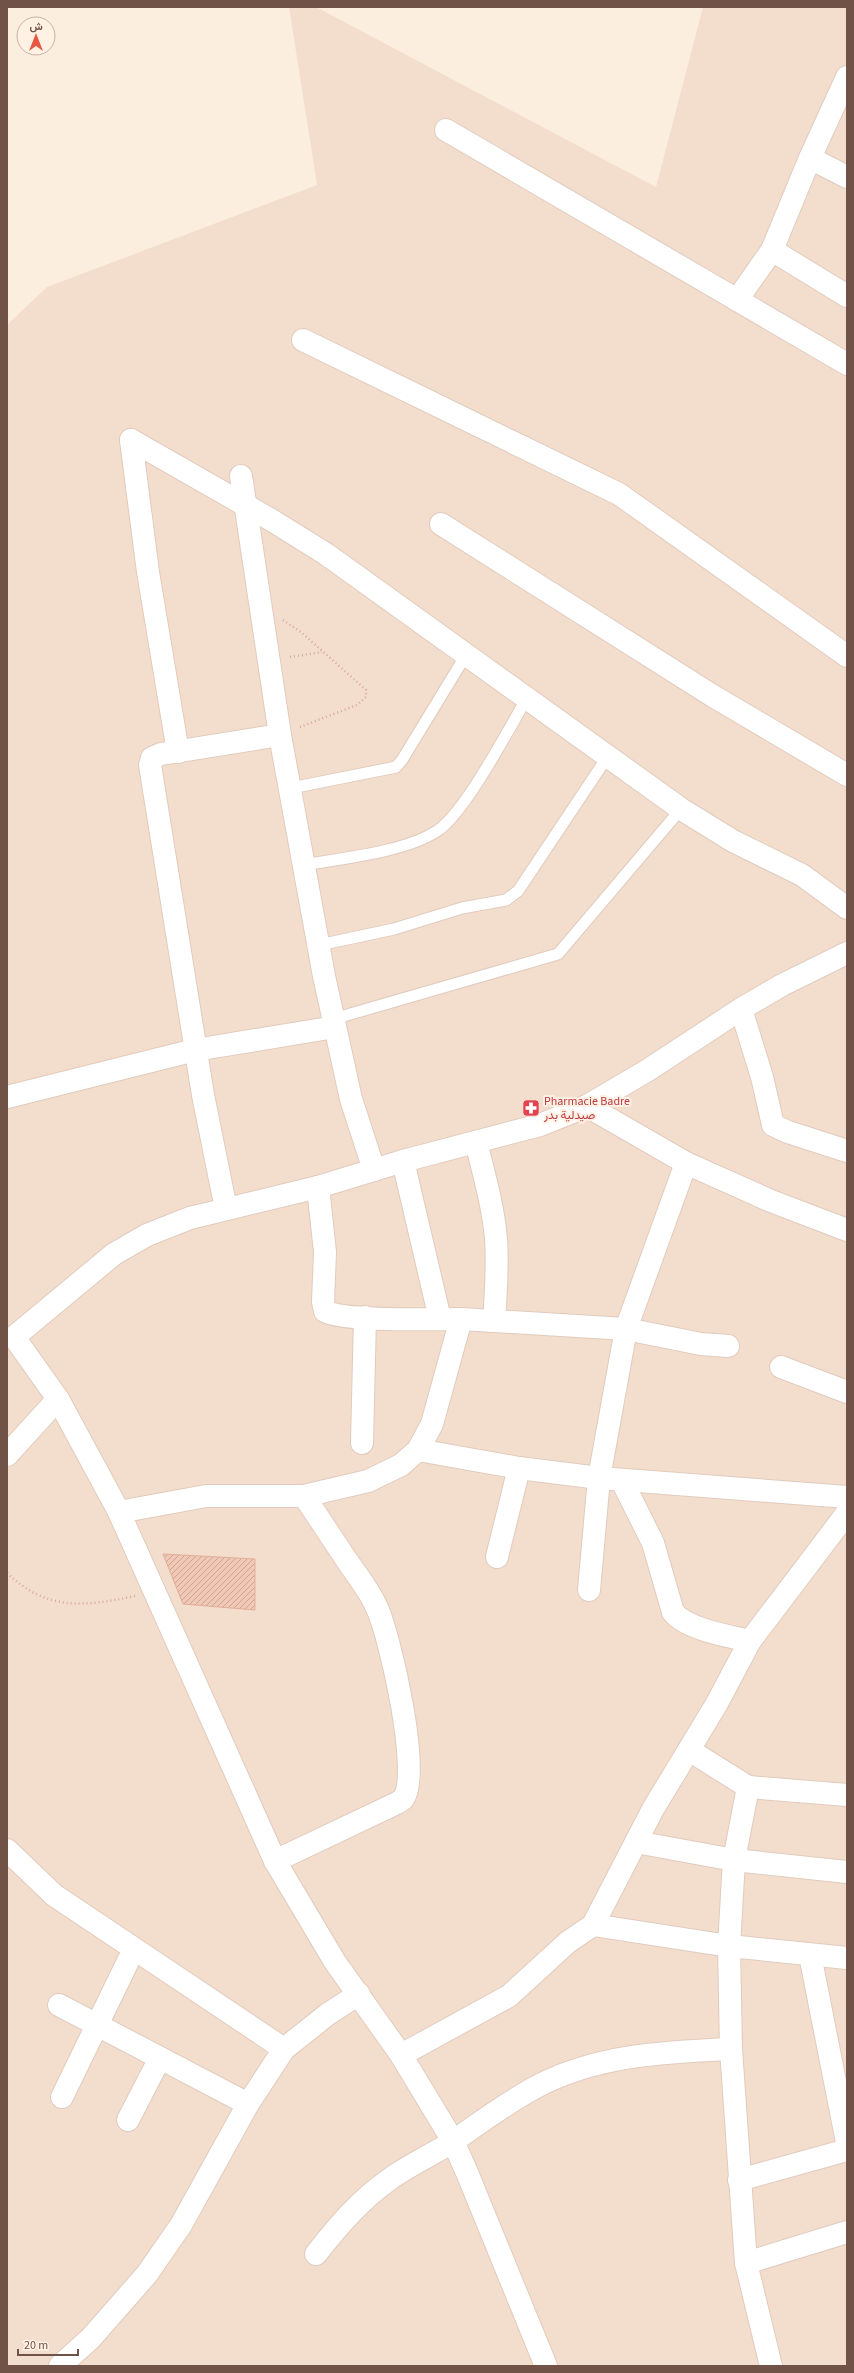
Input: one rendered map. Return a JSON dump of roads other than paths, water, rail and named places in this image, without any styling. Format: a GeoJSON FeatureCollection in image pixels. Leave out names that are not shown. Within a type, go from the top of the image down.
{"type":"FeatureCollection","features":[{"type":"Feature","properties":{"kind":"street"},"geometry":{"type":"LineString","coordinates":[[737,300],[772,250],[810,158],[847,77]]}},
{"type":"Feature","properties":{"kind":"street"},"geometry":{"type":"LineString","coordinates":[[446,130],[847,364]]}},
{"type":"Feature","properties":{"kind":"street"},"geometry":{"type":"LineString","coordinates":[[810,158],[847,177]]}},
{"type":"Feature","properties":{"kind":"street"},"geometry":{"type":"LineString","coordinates":[[772,250],[845,290]]}},
{"type":"Feature","properties":{"kind":"street"},"geometry":{"type":"LineString","coordinates":[[303,340],[619,494],[847,656]]}},
{"type":"Feature","properties":{"kind":"street"},"geometry":{"type":"LineString","coordinates":[[178,752],[148,572],[131,440],[246,505],[326,554],[681,809],[733,841],[802,875],[847,908]]}},
{"type":"Feature","properties":{"kind":"street"},"geometry":{"type":"LineString","coordinates":[[241,476],[270,660],[280,735],[319,945],[351,1099],[374,1170]]}},
{"type":"Feature","properties":{"kind":"street"},"geometry":{"type":"LineString","coordinates":[[441,524],[714,696],[847,774]]}},
{"type":"Feature","properties":{"kind":"street"},"geometry":{"type":"LineString","coordinates":[[226,1209],[195,1050],[150,770],[151,761],[156,756],[280,735]]}},
{"type":"Feature","properties":{"kind":"street"},"geometry":{"type":"LineString","coordinates":[[546,2366],[453,2141],[401,2055],[335,1962],[275,1861],[119,1512],[85,1446],[58,1399],[10,1333],[114,1254],[169,1225],[226,1209],[318,1187],[403,1161],[540,1125],[587,1106],[648,1070],[741,1009],[782,985],[847,953]]}},
{"type":"Feature","properties":{"kind":"street"},"geometry":{"type":"LineString","coordinates":[[741,1009],[762,1077],[773,1125],[788,1132],[847,1151]]}},
{"type":"Feature","properties":{"kind":"street"},"geometry":{"type":"LineString","coordinates":[[7,1097],[195,1050],[334,1023]]}},
{"type":"Feature","properties":{"kind":"street"},"geometry":{"type":"LineString","coordinates":[[587,1106],[686,1163],[785,1206],[847,1230]]}},
{"type":"Feature","properties":{"kind":"street"},"geometry":{"type":"LineString","coordinates":[[476,1142],[490,1199],[496,1236],[497,1271],[494,1321]]}},
{"type":"Feature","properties":{"kind":"street"},"geometry":{"type":"LineString","coordinates":[[403,1161],[440,1319]]}},
{"type":"Feature","properties":{"kind":"street"},"geometry":{"type":"LineString","coordinates":[[588,1590],[599,1478],[626,1329],[686,1163]]}},
{"type":"Feature","properties":{"kind":"street"},"geometry":{"type":"LineString","coordinates":[[318,1187],[325,1252],[323,1307],[325,1311],[333,1314],[365,1317],[461,1319],[626,1329],[701,1344],[728,1346]]}},
{"type":"Feature","properties":{"kind":"street"},"geometry":{"type":"LineString","coordinates":[[362,1443],[365,1317]]}},
{"type":"Feature","properties":{"kind":"street"},"geometry":{"type":"LineString","coordinates":[[119,1512],[206,1496],[304,1496],[368,1481],[401,1465],[418,1450],[432,1424],[461,1319]]}},
{"type":"Feature","properties":{"kind":"street"},"geometry":{"type":"LineString","coordinates":[[781,1367],[847,1392]]}},
{"type":"Feature","properties":{"kind":"street"},"geometry":{"type":"LineString","coordinates":[[7,1455],[58,1399]]}},
{"type":"Feature","properties":{"kind":"street"},"geometry":{"type":"LineString","coordinates":[[418,1450],[519,1468],[599,1478],[847,1497]]}},
{"type":"Feature","properties":{"kind":"street"},"geometry":{"type":"LineString","coordinates":[[497,1557],[519,1468]]}},
{"type":"Feature","properties":{"kind":"street"},"geometry":{"type":"LineString","coordinates":[[622,1480],[653,1543],[673,1612],[678,1618],[694,1626],[750,1641]]}},
{"type":"Feature","properties":{"kind":"street"},"geometry":{"type":"LineString","coordinates":[[275,1861],[395,1804],[403,1799],[408,1778],[406,1726],[386,1633],[377,1608],[365,1585],[304,1496]]}},
{"type":"Feature","properties":{"kind":"street"},"geometry":{"type":"LineString","coordinates":[[401,2055],[509,1996],[568,1942],[593,1925],[636,1842],[716,1705],[750,1641],[847,1514]]}},
{"type":"Feature","properties":{"kind":"street"},"geometry":{"type":"LineString","coordinates":[[689,1750],[748,1787],[847,1795]]}},
{"type":"Feature","properties":{"kind":"street"},"geometry":{"type":"LineString","coordinates":[[748,1787],[734,1860],[729,1946],[731,2049],[746,2263],[771,2366]]}},
{"type":"Feature","properties":{"kind":"street"},"geometry":{"type":"LineString","coordinates":[[636,1842],[734,1860],[847,1872]]}},
{"type":"Feature","properties":{"kind":"street"},"geometry":{"type":"LineString","coordinates":[[7,1850],[54,1895],[284,2049]]}},
{"type":"Feature","properties":{"kind":"street"},"geometry":{"type":"LineString","coordinates":[[593,1925],[729,1946],[847,1958]]}},
{"type":"Feature","properties":{"kind":"street"},"geometry":{"type":"LineString","coordinates":[[62,2097],[96,2024],[134,1949]]}},
{"type":"Feature","properties":{"kind":"street"},"geometry":{"type":"LineString","coordinates":[[810,1955],[847,2142]]}},
{"type":"Feature","properties":{"kind":"street"},"geometry":{"type":"LineString","coordinates":[[60,2366],[91,2338],[147,2274],[181,2225],[248,2104],[284,2049],[328,2014],[359,1994]]}},
{"type":"Feature","properties":{"kind":"street"},"geometry":{"type":"LineString","coordinates":[[59,2004],[248,2104]]}},
{"type":"Feature","properties":{"kind":"street"},"geometry":{"type":"LineString","coordinates":[[316,2254],[354,2208],[390,2179],[453,2141],[493,2112],[538,2086],[590,2065],[636,2055],[731,2049]]}},
{"type":"Feature","properties":{"kind":"street"},"geometry":{"type":"LineString","coordinates":[[128,2120],[160,2058]]}},
{"type":"Feature","properties":{"kind":"street"},"geometry":{"type":"LineString","coordinates":[[739,2180],[847,2150]]}},
{"type":"Feature","properties":{"kind":"street"},"geometry":{"type":"LineString","coordinates":[[746,2263],[847,2232]]}},
{"type":"Feature","properties":{"kind":"lane"},"geometry":{"type":"LineString","coordinates":[[291,788],[348,778],[396,767],[402,760],[466,655]]}},
{"type":"Feature","properties":{"kind":"lane"},"geometry":{"type":"LineString","coordinates":[[304,865],[404,845],[437,831],[469,793],[527,698]]}},
{"type":"Feature","properties":{"kind":"lane"},"geometry":{"type":"LineString","coordinates":[[319,945],[394,929],[462,908],[510,898],[518,891],[608,756]]}},
{"type":"Feature","properties":{"kind":"lane"},"geometry":{"type":"LineString","coordinates":[[334,1023],[558,954],[681,809]]}},
{"type":"Feature","properties":{"kind":"place","name":"Pharmacie Badre صيدلية بدر"},"geometry":{"type":"Point","coordinates":[531,1108]}}]}
